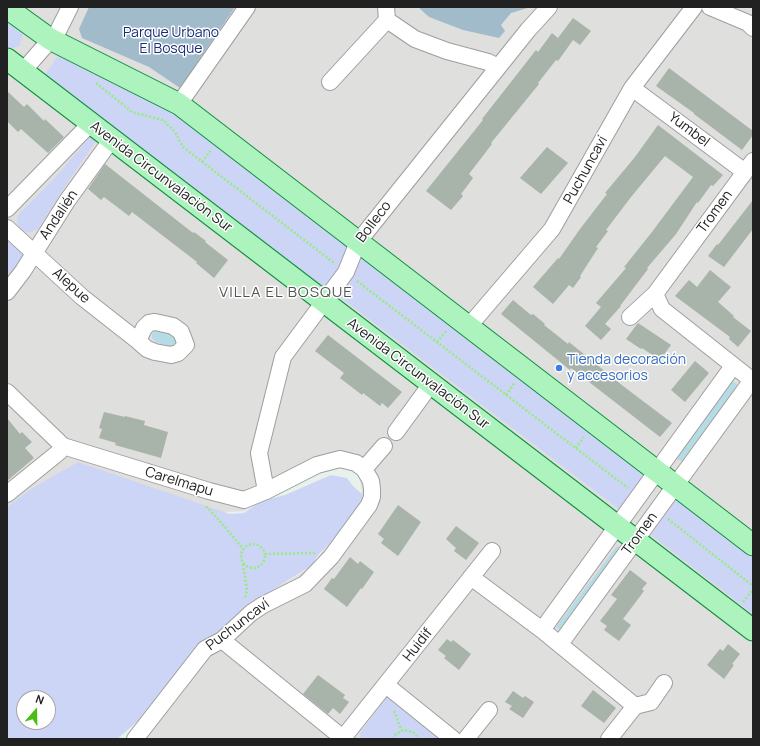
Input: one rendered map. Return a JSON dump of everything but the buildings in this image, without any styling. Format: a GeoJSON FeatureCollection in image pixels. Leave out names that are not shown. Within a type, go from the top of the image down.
{"type":"FeatureCollection","features":[{"type":"Feature","properties":{"kind":"main road"},"geometry":{"type":"LineString","coordinates":[[7,8],[50,39],[179,104],[753,544]]}},
{"type":"Feature","properties":{"kind":"main road","name":"Avenida Circunvalación Sur"},"geometry":{"type":"LineString","coordinates":[[15,65],[753,630]]}},
{"type":"Feature","properties":{"kind":"street"},"geometry":{"type":"LineString","coordinates":[[15,65],[50,39],[61,27],[70,7]]}},
{"type":"Feature","properties":{"kind":"street"},"geometry":{"type":"LineString","coordinates":[[179,104],[247,7]]}},
{"type":"Feature","properties":{"kind":"street","name":"Bolleco"},"geometry":{"type":"LineString","coordinates":[[266,491],[259,453],[283,358],[346,272],[358,242],[528,30],[549,7]]}},
{"type":"Feature","properties":{"kind":"street","name":"Puchuncaví"},"geometry":{"type":"LineString","coordinates":[[469,326],[552,230],[632,88],[694,7]]}},
{"type":"Feature","properties":{"kind":"street"},"geometry":{"type":"LineString","coordinates":[[710,7],[748,23],[753,28]]}},
{"type":"Feature","properties":{"kind":"street"},"geometry":{"type":"LineString","coordinates":[[330,82],[387,13],[415,39],[447,51],[488,62],[498,67]]}},
{"type":"Feature","properties":{"kind":"street","name":"Yumbel"},"geometry":{"type":"LineString","coordinates":[[632,88],[749,166]]}},
{"type":"Feature","properties":{"kind":"street"},"geometry":{"type":"LineString","coordinates":[[7,209],[91,123]]}},
{"type":"Feature","properties":{"kind":"street","name":"Andalién"},"geometry":{"type":"LineString","coordinates":[[7,292],[23,271],[67,201],[112,139]]}},
{"type":"Feature","properties":{"kind":"street","name":"Tromen"},"geometry":{"type":"LineString","coordinates":[[630,317],[655,294],[749,166]]}},
{"type":"Feature","properties":{"kind":"street","name":"Alepue"},"geometry":{"type":"LineString","coordinates":[[7,228],[82,297],[138,341]]}},
{"type":"Feature","properties":{"kind":"street"},"geometry":{"type":"LineString","coordinates":[[655,294],[662,309],[752,381]]}},
{"type":"Feature","properties":{"kind":"street","name":"Tromen"},"geometry":{"type":"LineString","coordinates":[[542,630],[733,366]]}},
{"type":"Feature","properties":{"kind":"street","name":"Tromen"},"geometry":{"type":"LineString","coordinates":[[560,644],[752,381]]}},
{"type":"Feature","properties":{"kind":"street"},"geometry":{"type":"LineString","coordinates":[[396,432],[432,384]]}},
{"type":"Feature","properties":{"kind":"street","name":"Carelmapu"},"geometry":{"type":"LineString","coordinates":[[7,392],[63,446],[209,491],[244,500],[266,491],[317,465],[340,459],[356,463],[364,469]]}},
{"type":"Feature","properties":{"kind":"street"},"geometry":{"type":"LineString","coordinates":[[700,410],[720,425]]}},
{"type":"Feature","properties":{"kind":"street"},"geometry":{"type":"LineString","coordinates":[[7,494],[58,452],[63,446]]}},
{"type":"Feature","properties":{"kind":"street"},"geometry":{"type":"LineString","coordinates":[[364,469],[384,446]]}},
{"type":"Feature","properties":{"kind":"street","name":"Puchuncaví"},"geometry":{"type":"LineString","coordinates":[[135,739],[205,649],[222,640],[251,612],[275,598],[305,584],[331,557],[369,504],[372,497],[371,481],[364,469]]}},
{"type":"Feature","properties":{"kind":"street","name":"Huidif"},"geometry":{"type":"LineString","coordinates":[[344,739],[492,551]]}},
{"type":"Feature","properties":{"kind":"street"},"geometry":{"type":"LineString","coordinates":[[471,577],[560,644],[635,706]]}},
{"type":"Feature","properties":{"kind":"street"},"geometry":{"type":"LineString","coordinates":[[222,640],[344,739]]}},
{"type":"Feature","properties":{"kind":"street"},"geometry":{"type":"LineString","coordinates":[[609,739],[635,706],[651,702],[664,683]]}},
{"type":"Feature","properties":{"kind":"street"},"geometry":{"type":"LineString","coordinates":[[386,685],[453,739]]}},
{"type":"Feature","properties":{"kind":"street"},"geometry":{"type":"LineString","coordinates":[[466,739],[489,710]]}},
{"type":"Feature","properties":{"kind":"path"},"geometry":{"type":"LineString","coordinates":[[92,80],[132,112],[163,120],[175,132],[183,147],[639,496]]}},
{"type":"Feature","properties":{"kind":"path"},"geometry":{"type":"LineString","coordinates":[[202,162],[212,150]]}},
{"type":"Feature","properties":{"kind":"path"},"geometry":{"type":"LineString","coordinates":[[209,491],[207,508],[243,549]]}},
{"type":"Feature","properties":{"kind":"path"},"geometry":{"type":"LineString","coordinates":[[657,510],[753,586]]}},
{"type":"Feature","properties":{"kind":"path"},"geometry":{"type":"LineString","coordinates":[[243,563],[250,568],[258,567],[264,562],[265,554],[261,547],[253,544],[246,546],[243,549],[241,556],[247,590],[244,603],[251,612]]}},
{"type":"Feature","properties":{"kind":"path"},"geometry":{"type":"LineString","coordinates":[[265,554],[321,553],[331,557]]}},
{"type":"Feature","properties":{"kind":"path"},"geometry":{"type":"LineString","coordinates":[[393,739],[399,732],[404,730],[413,732],[419,739]]}},
{"type":"Feature","properties":{"kind":"shaded area"},"geometry":{"type":"Polygon","coordinates":[[[7,7],[753,7],[753,739],[129,739],[226,631],[263,593],[288,581],[314,565],[321,553],[356,509],[362,491],[359,476],[349,468],[335,467],[275,493],[244,511],[7,523],[7,7]]]}},
{"type":"Feature","properties":{"kind":"shaded area"},"geometry":{"type":"Polygon","coordinates":[[[7,22],[23,34],[19,46],[8,50],[7,48],[7,22]]]}},
{"type":"Feature","properties":{"kind":"shaded area"},"geometry":{"type":"Polygon","coordinates":[[[62,50],[172,110],[352,247],[325,291],[44,76],[62,50]]]}},
{"type":"Feature","properties":{"kind":"shaded area"},"geometry":{"type":"Polygon","coordinates":[[[93,134],[98,138],[38,229],[32,232],[25,232],[17,223],[18,215],[52,181],[93,134]]]}},
{"type":"Feature","properties":{"kind":"shaded area"},"geometry":{"type":"Polygon","coordinates":[[[7,237],[25,251],[24,257],[7,285],[7,237]]]}},
{"type":"Feature","properties":{"kind":"shaded area"},"geometry":{"type":"Polygon","coordinates":[[[362,255],[650,476],[624,513],[336,294],[362,255]]]}},
{"type":"Feature","properties":{"kind":"shaded area"},"geometry":{"type":"Polygon","coordinates":[[[155,329],[164,330],[170,334],[177,341],[175,346],[171,347],[156,342],[152,338],[152,334],[155,329]]]}},
{"type":"Feature","properties":{"kind":"shaded area"},"geometry":{"type":"Polygon","coordinates":[[[732,381],[737,384],[735,389],[682,461],[677,459],[679,453],[732,381]]]}},
{"type":"Feature","properties":{"kind":"shaded area"},"geometry":{"type":"Polygon","coordinates":[[[78,462],[230,514],[244,513],[261,501],[285,495],[331,475],[347,478],[362,494],[359,513],[319,554],[311,566],[251,603],[251,614],[159,703],[117,739],[7,739],[7,507],[31,489],[78,462]]]}},
{"type":"Feature","properties":{"kind":"shaded area"},"geometry":{"type":"Polygon","coordinates":[[[676,500],[753,559],[753,614],[651,535],[676,500]]]}},
{"type":"Feature","properties":{"kind":"shaded area"},"geometry":{"type":"Polygon","coordinates":[[[617,546],[624,552],[562,631],[556,627],[617,546]]]}},
{"type":"Feature","properties":{"kind":"shaded area"},"geometry":{"type":"Polygon","coordinates":[[[388,696],[444,739],[361,739],[360,733],[388,696]]]}},
{"type":"Feature","properties":{"kind":"green space","name":"Parque Urbano El Bosque"},"geometry":{"type":"Polygon","coordinates":[[[89,7],[235,7],[180,88],[149,67],[82,38],[79,29],[89,7]]]}},
{"type":"Feature","properties":{"kind":"green space"},"geometry":{"type":"Polygon","coordinates":[[[418,7],[531,7],[511,13],[501,25],[505,31],[499,38],[463,30],[429,17],[418,7]]]}},
{"type":"Feature","properties":{"kind":"place","name":"Tienda decoración y accesorios"},"geometry":{"type":"Point","coordinates":[559,368]}},
{"type":"Feature","properties":{"kind":"district","name":"VILLA EL BOSQUE"},"geometry":{"type":"Point","coordinates":[286,293]}}]}
